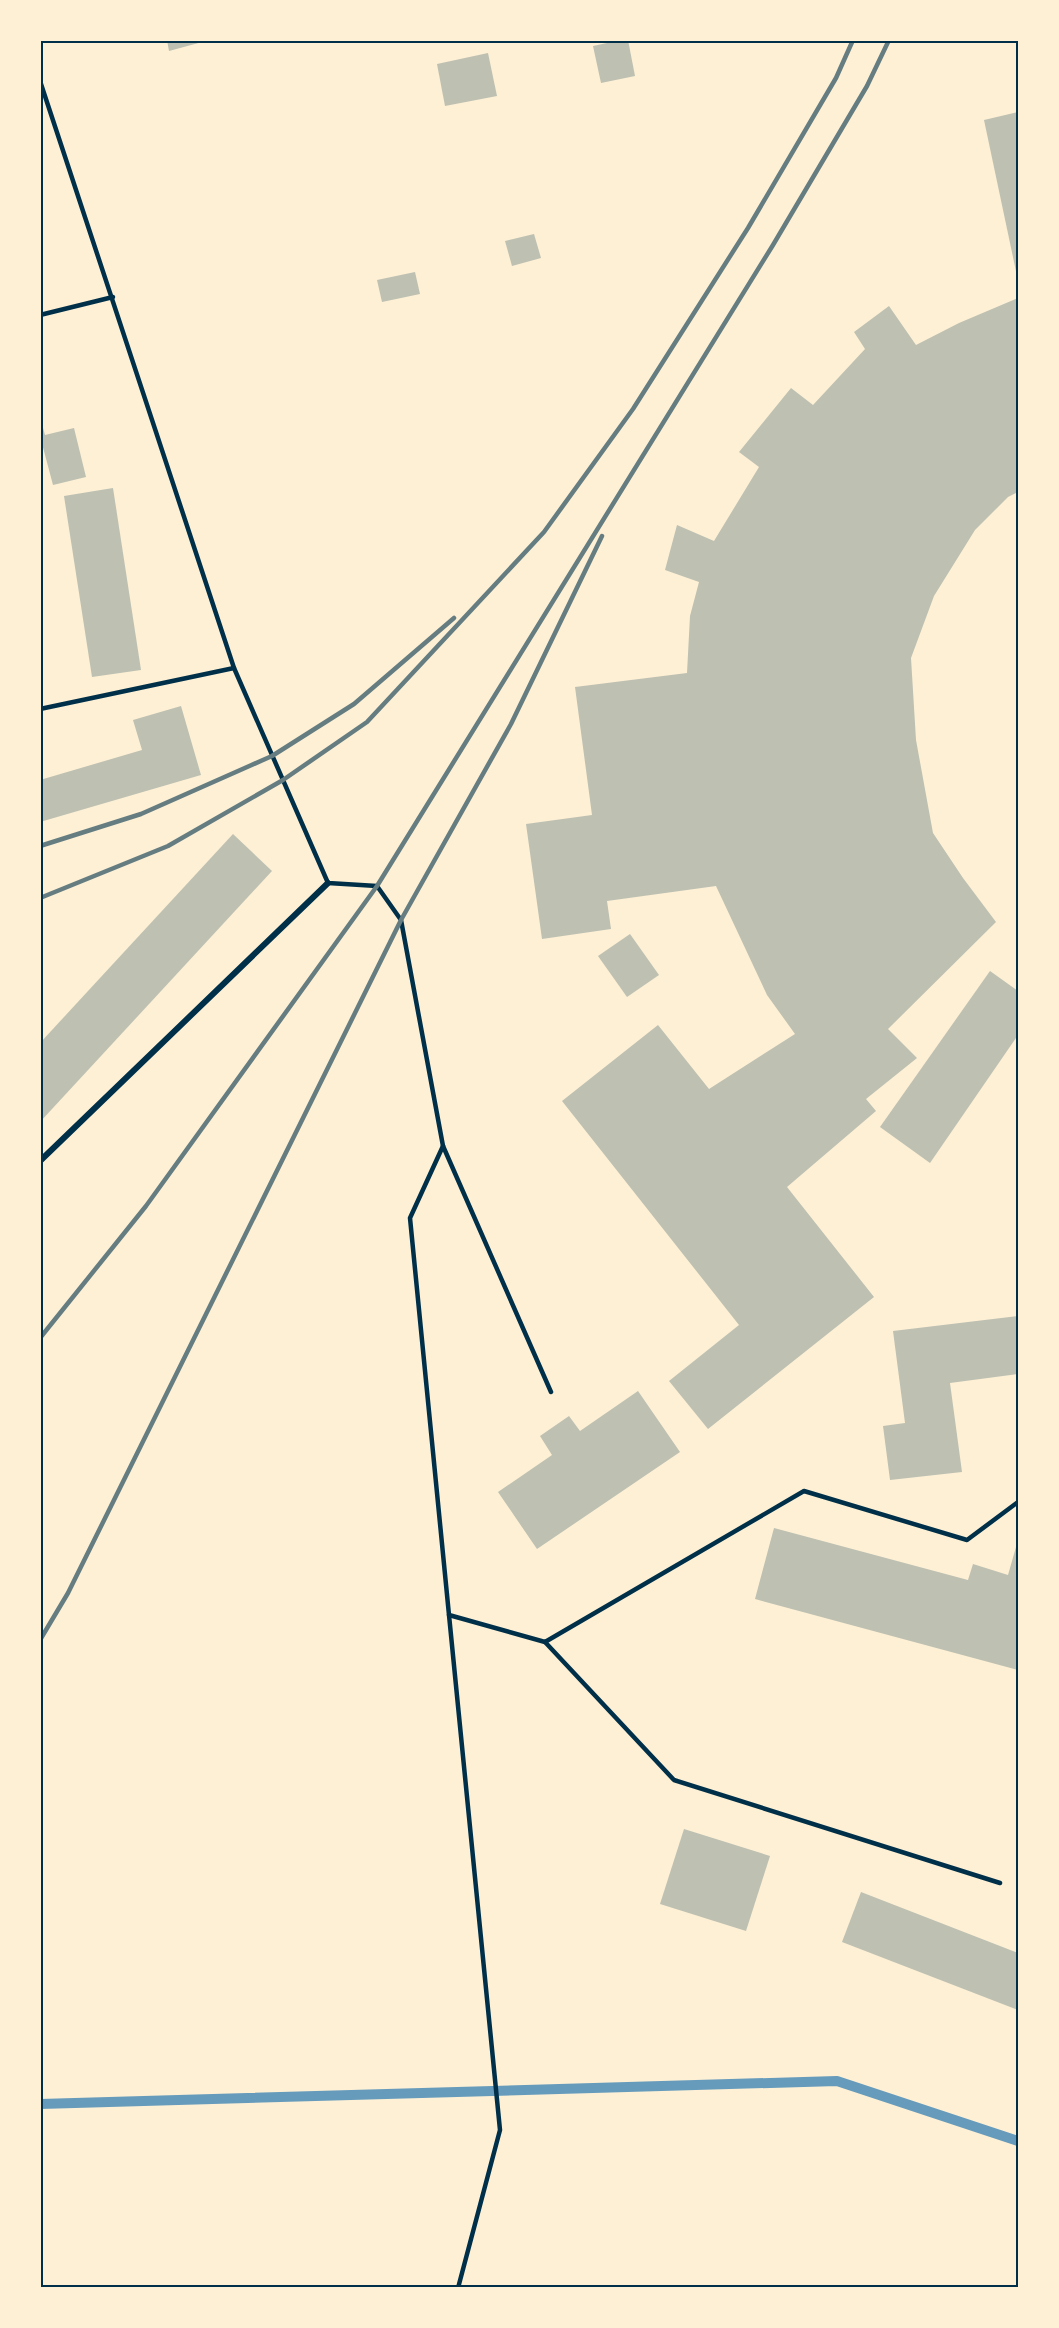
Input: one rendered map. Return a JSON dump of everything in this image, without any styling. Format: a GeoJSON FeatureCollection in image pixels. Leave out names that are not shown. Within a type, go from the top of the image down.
{"type":"FeatureCollection","features":[{"type":"Feature","properties":{"kind":"street"},"geometry":{"type":"LineString","coordinates":[[40,1161],[328,883]]}},
{"type":"Feature","properties":{"kind":"lane"},"geometry":{"type":"LineString","coordinates":[[40,81],[234,668],[328,883],[377,886],[401,920],[443,1146],[551,1392]]}},
{"type":"Feature","properties":{"kind":"lane"},"geometry":{"type":"LineString","coordinates":[[40,315],[113,297]]}},
{"type":"Feature","properties":{"kind":"lane"},"geometry":{"type":"LineString","coordinates":[[40,709],[234,668]]}},
{"type":"Feature","properties":{"kind":"lane"},"geometry":{"type":"LineString","coordinates":[[443,1146],[410,1218],[500,2130],[458,2288]]}},
{"type":"Feature","properties":{"kind":"lane"},"geometry":{"type":"LineString","coordinates":[[545,1642],[804,1491],[967,1540],[1018,1502]]}},
{"type":"Feature","properties":{"kind":"lane"},"geometry":{"type":"LineString","coordinates":[[449,1615],[545,1642],[674,1780],[1000,1883]]}},
{"type":"Feature","properties":{"kind":"building"},"geometry":{"type":"Polygon","coordinates":[[[167,40],[206,40],[206,41],[169,51],[167,40]]]}},
{"type":"Feature","properties":{"kind":"building"},"geometry":{"type":"Polygon","coordinates":[[[628,40],[635,76],[601,83],[593,46],[628,40]]]}},
{"type":"Feature","properties":{"kind":"building"},"geometry":{"type":"Polygon","coordinates":[[[488,53],[497,96],[445,106],[437,64],[488,53]]]}},
{"type":"Feature","properties":{"kind":"building"},"geometry":{"type":"Polygon","coordinates":[[[1018,112],[1018,276],[1017,276],[984,120],[1018,112]]]}},
{"type":"Feature","properties":{"kind":"building"},"geometry":{"type":"Polygon","coordinates":[[[534,234],[541,258],[512,266],[505,241],[534,234]]]}},
{"type":"Feature","properties":{"kind":"building"},"geometry":{"type":"Polygon","coordinates":[[[415,272],[420,294],[382,302],[377,280],[415,272]]]}},
{"type":"Feature","properties":{"kind":"building"},"geometry":{"type":"Polygon","coordinates":[[[1018,298],[1018,492],[1008,497],[975,530],[934,596],[911,658],[916,740],[933,833],[996,922],[888,1029],[917,1058],[866,1099],[876,1111],[787,1187],[874,1297],[708,1429],[669,1381],[739,1325],[562,1101],[658,1025],[709,1089],[795,1034],[767,995],[716,886],[607,901],[611,929],[542,939],[526,824],[592,815],[575,687],[687,673],[690,616],[699,582],[665,570],[677,525],[714,541],[759,467],[739,452],[791,388],[813,405],[865,349],[854,332],[889,306],[916,345],[959,323],[1018,298]]]}},
{"type":"Feature","properties":{"kind":"building"},"geometry":{"type":"Polygon","coordinates":[[[40,417],[45,435],[74,428],[86,477],[53,485],[40,436],[40,417]]]}},
{"type":"Feature","properties":{"kind":"building"},"geometry":{"type":"Polygon","coordinates":[[[113,488],[141,670],[92,677],[64,496],[113,488]]]}},
{"type":"Feature","properties":{"kind":"building"},"geometry":{"type":"Polygon","coordinates":[[[181,706],[201,775],[40,822],[40,780],[142,750],[133,720],[181,706]]]}},
{"type":"Feature","properties":{"kind":"building"},"geometry":{"type":"Polygon","coordinates":[[[233,834],[272,871],[40,1122],[40,1043],[233,834]]]}},
{"type":"Feature","properties":{"kind":"building"},"geometry":{"type":"Polygon","coordinates":[[[630,934],[659,975],[627,997],[598,956],[630,934]]]}},
{"type":"Feature","properties":{"kind":"building"},"geometry":{"type":"Polygon","coordinates":[[[990,971],[1018,991],[1018,1035],[930,1163],[880,1127],[990,971]]]}},
{"type":"Feature","properties":{"kind":"building"},"geometry":{"type":"Polygon","coordinates":[[[1018,1316],[1018,1374],[950,1383],[962,1472],[890,1480],[883,1426],[905,1423],[893,1331],[1018,1316]]]}},
{"type":"Feature","properties":{"kind":"building"},"geometry":{"type":"Polygon","coordinates":[[[638,1391],[680,1452],[537,1549],[498,1492],[552,1455],[540,1436],[569,1416],[580,1431],[638,1391]]]}},
{"type":"Feature","properties":{"kind":"building"},"geometry":{"type":"Polygon","coordinates":[[[774,1528],[968,1580],[973,1564],[1008,1575],[1018,1540],[1018,1670],[755,1599],[774,1528]]]}},
{"type":"Feature","properties":{"kind":"building"},"geometry":{"type":"Polygon","coordinates":[[[684,1829],[770,1856],[746,1931],[660,1904],[684,1829]]]}},
{"type":"Feature","properties":{"kind":"building"},"geometry":{"type":"Polygon","coordinates":[[[861,1892],[1018,1953],[1018,2010],[842,1942],[861,1892]]]}},
{"type":"Feature","properties":{"kind":"waterway"},"geometry":{"type":"LineString","coordinates":[[40,2104],[837,2081],[1018,2141]]}},
{"type":"Feature","properties":{"kind":"railway"},"geometry":{"type":"LineString","coordinates":[[40,898],[168,846],[283,780],[367,722],[544,532],[633,409],[748,228],[836,78],[853,40]]}},
{"type":"Feature","properties":{"kind":"railway"},"geometry":{"type":"LineString","coordinates":[[40,1338],[146,1206],[377,886],[773,245],[867,86],[889,40]]}},
{"type":"Feature","properties":{"kind":"railway"},"geometry":{"type":"LineString","coordinates":[[40,1640],[68,1593],[401,920],[511,724],[602,536]]}},
{"type":"Feature","properties":{"kind":"railway"},"geometry":{"type":"LineString","coordinates":[[40,846],[141,814],[272,756],[354,704],[454,618]]}}]}
